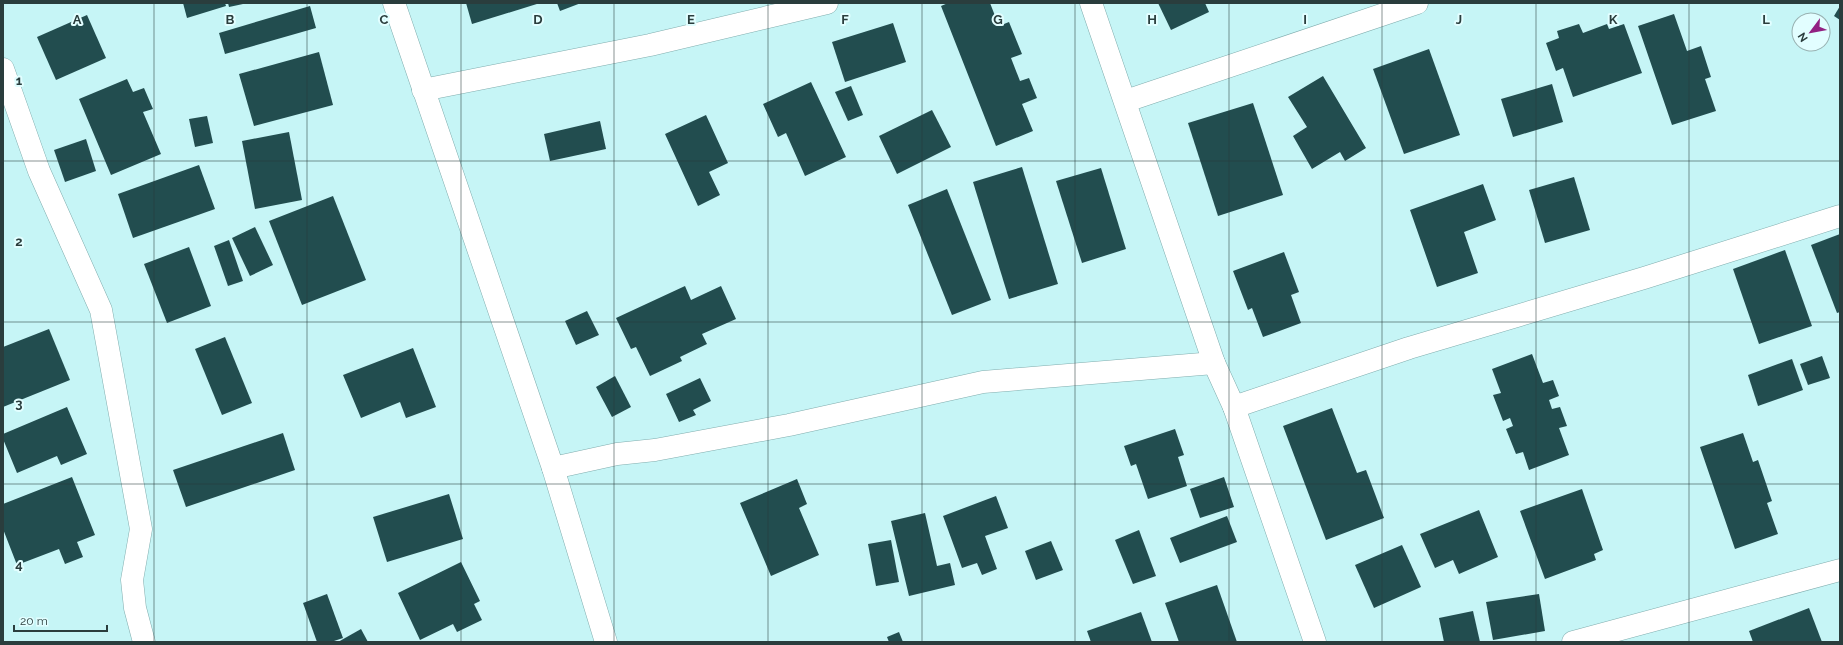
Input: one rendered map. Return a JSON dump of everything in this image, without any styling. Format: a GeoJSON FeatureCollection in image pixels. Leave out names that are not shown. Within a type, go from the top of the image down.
{"type":"FeatureCollection","features":[{"type":"Feature","properties":{"kind":"street"},"geometry":{"type":"LineString","coordinates":[[394,3],[553,468],[606,642]]}},
{"type":"Feature","properties":{"kind":"street"},"geometry":{"type":"LineString","coordinates":[[423,90],[650,45],[827,3]]}},
{"type":"Feature","properties":{"kind":"street"},"geometry":{"type":"LineString","coordinates":[[1092,3],[1214,363],[1234,407],[1315,642]]}},
{"type":"Feature","properties":{"kind":"street"},"geometry":{"type":"LineString","coordinates":[[1126,101],[1417,3]]}},
{"type":"Feature","properties":{"kind":"street"},"geometry":{"type":"LineString","coordinates":[[3,69],[39,171],[101,310],[141,530],[132,580],[135,608],[144,642]]}},
{"type":"Feature","properties":{"kind":"street"},"geometry":{"type":"LineString","coordinates":[[1234,407],[1409,348],[1637,280],[1840,216]]}},
{"type":"Feature","properties":{"kind":"street"},"geometry":{"type":"LineString","coordinates":[[553,468],[617,454],[655,450],[789,425],[983,382],[1214,363]]}},
{"type":"Feature","properties":{"kind":"street"},"geometry":{"type":"LineString","coordinates":[[1573,642],[1840,570]]}},
{"type":"Feature","properties":{"kind":"building"},"geometry":{"type":"Polygon","coordinates":[[[183,3],[225,3],[226,6],[187,18],[183,3]]]}},
{"type":"Feature","properties":{"kind":"building"},"geometry":{"type":"Polygon","coordinates":[[[228,3],[243,3],[243,4],[229,7],[228,3]]]}},
{"type":"Feature","properties":{"kind":"building"},"geometry":{"type":"Polygon","coordinates":[[[466,3],[540,3],[472,24],[466,3]]]}},
{"type":"Feature","properties":{"kind":"building"},"geometry":{"type":"Polygon","coordinates":[[[557,3],[581,3],[560,11],[557,3]]]}},
{"type":"Feature","properties":{"kind":"building"},"geometry":{"type":"Polygon","coordinates":[[[948,3],[990,3],[999,26],[1009,22],[1022,54],[1011,58],[1020,81],[1029,78],[1037,98],[1022,104],[1033,131],[996,146],[941,6],[948,3]]]}},
{"type":"Feature","properties":{"kind":"building"},"geometry":{"type":"Polygon","coordinates":[[[1158,3],[1205,3],[1209,12],[1171,30],[1158,3]]]}},
{"type":"Feature","properties":{"kind":"building"},"geometry":{"type":"Polygon","coordinates":[[[310,6],[316,28],[225,54],[219,33],[310,6]]]}},
{"type":"Feature","properties":{"kind":"building"},"geometry":{"type":"Polygon","coordinates":[[[1840,6],[1840,20],[1834,16],[1840,6]]]}},
{"type":"Feature","properties":{"kind":"building"},"geometry":{"type":"Polygon","coordinates":[[[1674,14],[1687,51],[1701,46],[1711,77],[1705,79],[1716,111],[1672,125],[1638,26],[1674,14]]]}},
{"type":"Feature","properties":{"kind":"building"},"geometry":{"type":"Polygon","coordinates":[[[87,15],[106,58],[56,80],[37,37],[87,15]]]}},
{"type":"Feature","properties":{"kind":"building"},"geometry":{"type":"Polygon","coordinates":[[[893,23],[906,62],[845,82],[832,42],[893,23]]]}},
{"type":"Feature","properties":{"kind":"building"},"geometry":{"type":"Polygon","coordinates":[[[1579,24],[1583,33],[1607,24],[1609,29],[1624,24],[1642,73],[1573,97],[1563,68],[1556,71],[1546,43],[1559,38],[1557,31],[1579,24]]]}},
{"type":"Feature","properties":{"kind":"building"},"geometry":{"type":"Polygon","coordinates":[[[1429,49],[1460,135],[1404,154],[1373,69],[1429,49]]]}},
{"type":"Feature","properties":{"kind":"building"},"geometry":{"type":"Polygon","coordinates":[[[319,52],[333,105],[254,126],[239,74],[319,52]]]}},
{"type":"Feature","properties":{"kind":"building"},"geometry":{"type":"Polygon","coordinates":[[[1323,76],[1366,148],[1345,161],[1340,152],[1312,169],[1293,136],[1307,127],[1288,97],[1323,76]]]}},
{"type":"Feature","properties":{"kind":"building"},"geometry":{"type":"Polygon","coordinates":[[[127,79],[133,92],[144,88],[153,109],[143,112],[161,154],[111,175],[79,99],[127,79]]]}},
{"type":"Feature","properties":{"kind":"building"},"geometry":{"type":"Polygon","coordinates":[[[811,82],[846,157],[805,176],[786,133],[778,137],[763,104],[811,82]]]}},
{"type":"Feature","properties":{"kind":"building"},"geometry":{"type":"Polygon","coordinates":[[[1552,84],[1563,122],[1513,137],[1501,99],[1552,84]]]}},
{"type":"Feature","properties":{"kind":"building"},"geometry":{"type":"Polygon","coordinates":[[[851,86],[863,115],[848,121],[835,92],[851,86]]]}},
{"type":"Feature","properties":{"kind":"building"},"geometry":{"type":"Polygon","coordinates":[[[1253,103],[1283,195],[1218,216],[1188,123],[1253,103]]]}},
{"type":"Feature","properties":{"kind":"building"},"geometry":{"type":"Polygon","coordinates":[[[932,110],[951,147],[897,174],[879,136],[932,110]]]}},
{"type":"Feature","properties":{"kind":"building"},"geometry":{"type":"Polygon","coordinates":[[[706,115],[728,163],[709,172],[720,195],[698,206],[665,134],[706,115]]]}},
{"type":"Feature","properties":{"kind":"building"},"geometry":{"type":"Polygon","coordinates":[[[207,116],[213,143],[195,147],[189,119],[207,116]]]}},
{"type":"Feature","properties":{"kind":"building"},"geometry":{"type":"Polygon","coordinates":[[[600,121],[606,149],[550,161],[544,134],[600,121]]]}},
{"type":"Feature","properties":{"kind":"building"},"geometry":{"type":"Polygon","coordinates":[[[289,132],[302,200],[255,209],[242,141],[289,132]]]}},
{"type":"Feature","properties":{"kind":"building"},"geometry":{"type":"Polygon","coordinates":[[[86,139],[96,171],[65,182],[54,150],[86,139]]]}},
{"type":"Feature","properties":{"kind":"building"},"geometry":{"type":"Polygon","coordinates":[[[199,165],[215,209],[133,238],[118,194],[199,165]]]}},
{"type":"Feature","properties":{"kind":"building"},"geometry":{"type":"Polygon","coordinates":[[[1022,167],[1058,284],[1009,299],[973,182],[1022,167]]]}},
{"type":"Feature","properties":{"kind":"building"},"geometry":{"type":"Polygon","coordinates":[[[1101,168],[1126,249],[1082,263],[1056,181],[1101,168]]]}},
{"type":"Feature","properties":{"kind":"building"},"geometry":{"type":"Polygon","coordinates":[[[1574,177],[1590,230],[1545,243],[1529,190],[1574,177]]]}},
{"type":"Feature","properties":{"kind":"building"},"geometry":{"type":"Polygon","coordinates":[[[1483,184],[1496,220],[1464,232],[1478,273],[1437,287],[1410,210],[1483,184]]]}},
{"type":"Feature","properties":{"kind":"building"},"geometry":{"type":"Polygon","coordinates":[[[947,189],[991,300],[952,315],[908,205],[947,189]]]}},
{"type":"Feature","properties":{"kind":"building"},"geometry":{"type":"Polygon","coordinates":[[[333,196],[366,280],[302,305],[269,221],[333,196]]]}},
{"type":"Feature","properties":{"kind":"building"},"geometry":{"type":"Polygon","coordinates":[[[255,227],[273,265],[250,276],[232,238],[255,227]]]}},
{"type":"Feature","properties":{"kind":"building"},"geometry":{"type":"Polygon","coordinates":[[[1840,234],[1840,312],[1837,313],[1811,245],[1840,234]]]}},
{"type":"Feature","properties":{"kind":"building"},"geometry":{"type":"Polygon","coordinates":[[[229,240],[243,281],[228,286],[214,246],[229,240]]]}},
{"type":"Feature","properties":{"kind":"building"},"geometry":{"type":"Polygon","coordinates":[[[189,247],[211,306],[167,323],[144,264],[189,247]]]}},
{"type":"Feature","properties":{"kind":"building"},"geometry":{"type":"Polygon","coordinates":[[[1785,250],[1812,326],[1759,344],[1733,269],[1785,250]]]}},
{"type":"Feature","properties":{"kind":"building"},"geometry":{"type":"Polygon","coordinates":[[[1284,252],[1299,292],[1291,295],[1301,323],[1263,337],[1252,308],[1248,310],[1233,271],[1284,252]]]}},
{"type":"Feature","properties":{"kind":"building"},"geometry":{"type":"Polygon","coordinates":[[[685,286],[691,300],[721,286],[736,319],[702,334],[707,344],[680,357],[682,361],[650,376],[636,347],[631,349],[616,318],[685,286]]]}},
{"type":"Feature","properties":{"kind":"building"},"geometry":{"type":"Polygon","coordinates":[[[587,311],[599,335],[576,345],[565,321],[587,311]]]}},
{"type":"Feature","properties":{"kind":"building"},"geometry":{"type":"Polygon","coordinates":[[[49,329],[70,380],[3,407],[3,347],[49,329]]]}},
{"type":"Feature","properties":{"kind":"building"},"geometry":{"type":"Polygon","coordinates":[[[225,337],[252,403],[222,415],[195,349],[225,337]]]}},
{"type":"Feature","properties":{"kind":"building"},"geometry":{"type":"Polygon","coordinates":[[[413,348],[436,407],[406,418],[400,402],[361,418],[343,375],[413,348]]]}},
{"type":"Feature","properties":{"kind":"building"},"geometry":{"type":"Polygon","coordinates":[[[1532,354],[1543,383],[1553,380],[1559,396],[1549,400],[1552,409],[1560,407],[1567,426],[1559,428],[1569,455],[1529,470],[1523,452],[1516,454],[1506,429],[1513,426],[1510,418],[1503,421],[1493,395],[1501,393],[1492,369],[1532,354]]]}},
{"type":"Feature","properties":{"kind":"building"},"geometry":{"type":"Polygon","coordinates":[[[1822,356],[1830,378],[1808,385],[1800,364],[1822,356]]]}},
{"type":"Feature","properties":{"kind":"building"},"geometry":{"type":"Polygon","coordinates":[[[1792,359],[1803,390],[1758,406],[1748,375],[1792,359]]]}},
{"type":"Feature","properties":{"kind":"building"},"geometry":{"type":"Polygon","coordinates":[[[615,376],[631,407],[612,417],[596,387],[615,376]]]}},
{"type":"Feature","properties":{"kind":"building"},"geometry":{"type":"Polygon","coordinates":[[[700,378],[711,401],[693,410],[696,415],[679,422],[666,394],[700,378]]]}},
{"type":"Feature","properties":{"kind":"building"},"geometry":{"type":"Polygon","coordinates":[[[67,407],[87,454],[61,465],[57,456],[17,473],[3,439],[3,434],[67,407]]]}},
{"type":"Feature","properties":{"kind":"building"},"geometry":{"type":"Polygon","coordinates":[[[1332,408],[1357,473],[1366,470],[1384,518],[1326,540],[1283,426],[1332,408]]]}},
{"type":"Feature","properties":{"kind":"building"},"geometry":{"type":"Polygon","coordinates":[[[1175,429],[1184,455],[1178,457],[1187,486],[1148,499],[1136,464],[1131,466],[1124,446],[1175,429]]]}},
{"type":"Feature","properties":{"kind":"building"},"geometry":{"type":"Polygon","coordinates":[[[283,433],[295,470],[186,507],[173,470],[283,433]]]}},
{"type":"Feature","properties":{"kind":"building"},"geometry":{"type":"Polygon","coordinates":[[[1743,433],[1753,462],[1758,460],[1772,501],[1767,503],[1778,534],[1735,549],[1700,447],[1743,433]]]}},
{"type":"Feature","properties":{"kind":"building"},"geometry":{"type":"Polygon","coordinates":[[[72,477],[95,535],[77,542],[83,557],[65,564],[59,549],[17,565],[3,529],[3,504],[72,477]]]}},
{"type":"Feature","properties":{"kind":"building"},"geometry":{"type":"Polygon","coordinates":[[[1224,477],[1234,507],[1200,518],[1190,489],[1224,477]]]}},
{"type":"Feature","properties":{"kind":"building"},"geometry":{"type":"Polygon","coordinates":[[[797,479],[807,504],[799,508],[819,555],[771,576],[740,503],[797,479]]]}},
{"type":"Feature","properties":{"kind":"building"},"geometry":{"type":"Polygon","coordinates":[[[1582,489],[1603,550],[1594,554],[1596,560],[1545,579],[1520,511],[1582,489]]]}},
{"type":"Feature","properties":{"kind":"building"},"geometry":{"type":"Polygon","coordinates":[[[449,494],[463,539],[387,562],[373,517],[449,494]]]}},
{"type":"Feature","properties":{"kind":"building"},"geometry":{"type":"Polygon","coordinates":[[[996,496],[1008,528],[985,536],[997,569],[982,575],[977,563],[962,568],[943,516],[996,496]]]}},
{"type":"Feature","properties":{"kind":"building"},"geometry":{"type":"Polygon","coordinates":[[[1479,510],[1498,557],[1459,574],[1453,560],[1435,568],[1420,534],[1479,510]]]}},
{"type":"Feature","properties":{"kind":"building"},"geometry":{"type":"Polygon","coordinates":[[[925,513],[937,566],[950,563],[955,585],[909,596],[891,521],[925,513]]]}},
{"type":"Feature","properties":{"kind":"building"},"geometry":{"type":"Polygon","coordinates":[[[1227,516],[1237,542],[1180,563],[1170,538],[1227,516]]]}},
{"type":"Feature","properties":{"kind":"building"},"geometry":{"type":"Polygon","coordinates":[[[1139,530],[1156,576],[1133,584],[1115,540],[1139,530]]]}},
{"type":"Feature","properties":{"kind":"building"},"geometry":{"type":"Polygon","coordinates":[[[891,540],[899,582],[876,586],[868,544],[891,540]]]}},
{"type":"Feature","properties":{"kind":"building"},"geometry":{"type":"Polygon","coordinates":[[[1051,541],[1063,570],[1036,580],[1025,551],[1051,541]]]}},
{"type":"Feature","properties":{"kind":"building"},"geometry":{"type":"Polygon","coordinates":[[[1402,545],[1421,587],[1374,608],[1355,565],[1402,545]]]}},
{"type":"Feature","properties":{"kind":"building"},"geometry":{"type":"Polygon","coordinates":[[[461,562],[480,601],[474,604],[482,620],[457,632],[453,624],[420,640],[398,593],[461,562]]]}},
{"type":"Feature","properties":{"kind":"building"},"geometry":{"type":"Polygon","coordinates":[[[1217,585],[1237,642],[1179,642],[1165,603],[1217,585]]]}},
{"type":"Feature","properties":{"kind":"building"},"geometry":{"type":"Polygon","coordinates":[[[327,594],[343,638],[331,642],[317,642],[303,603],[327,594]]]}},
{"type":"Feature","properties":{"kind":"building"},"geometry":{"type":"Polygon","coordinates":[[[1539,594],[1545,631],[1493,640],[1486,602],[1539,594]]]}},
{"type":"Feature","properties":{"kind":"building"},"geometry":{"type":"Polygon","coordinates":[[[1809,608],[1822,642],[1753,642],[1749,631],[1809,608]]]}},
{"type":"Feature","properties":{"kind":"building"},"geometry":{"type":"Polygon","coordinates":[[[1473,611],[1480,642],[1444,642],[1439,618],[1473,611]]]}},
{"type":"Feature","properties":{"kind":"building"},"geometry":{"type":"Polygon","coordinates":[[[1141,612],[1152,642],[1091,642],[1087,631],[1141,612]]]}},
{"type":"Feature","properties":{"kind":"building"},"geometry":{"type":"Polygon","coordinates":[[[361,629],[368,642],[338,642],[361,629]]]}},
{"type":"Feature","properties":{"kind":"building"},"geometry":{"type":"Polygon","coordinates":[[[899,632],[903,642],[889,642],[887,637],[899,632]]]}}]}
